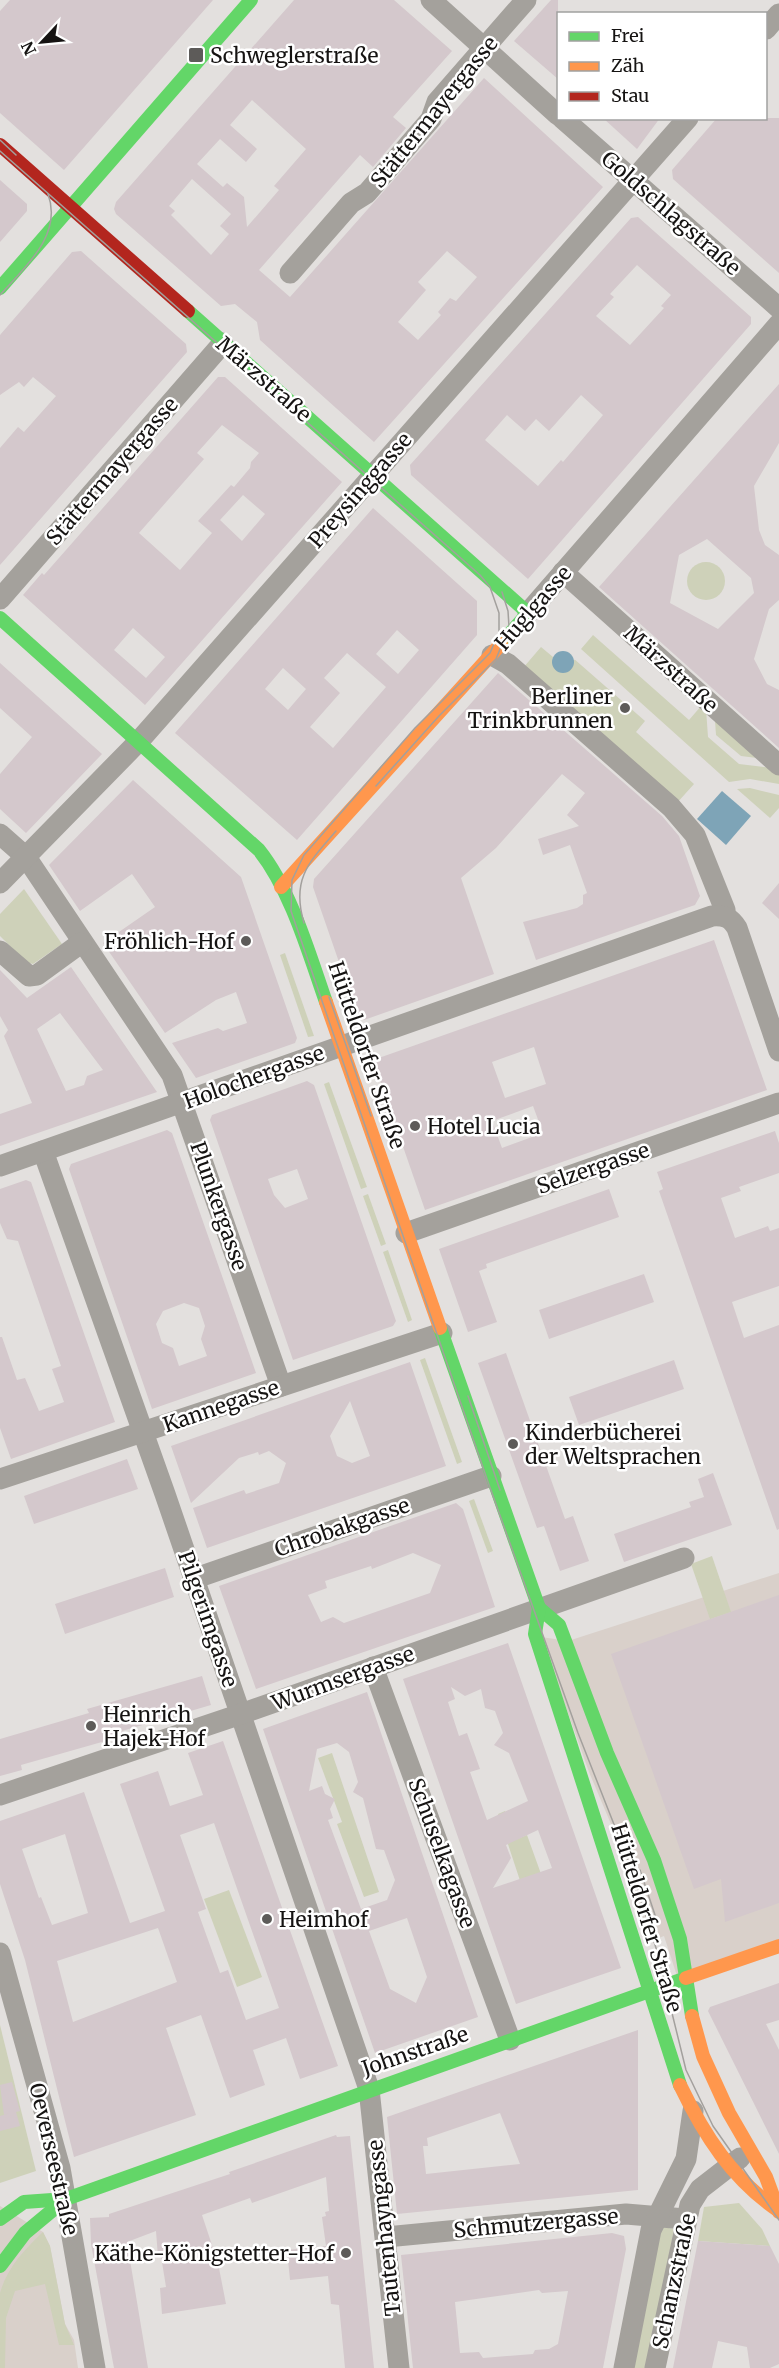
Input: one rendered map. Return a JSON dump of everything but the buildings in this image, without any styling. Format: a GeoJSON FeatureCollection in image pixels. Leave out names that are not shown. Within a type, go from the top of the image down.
{"type":"FeatureCollection","features":[{"type":"Feature","properties":{"kind":"main road"},"geometry":{"type":"LineString","coordinates":[[0,288],[251,0]]}},
{"type":"Feature","properties":{"kind":"main road","name":"Märzstraße"},"geometry":{"type":"LineString","coordinates":[[0,145],[528,613]]}},
{"type":"Feature","properties":{"kind":"main road","name":"Huglgasse"},"geometry":{"type":"LineString","coordinates":[[281,887],[439,710],[492,656],[528,613]]}},
{"type":"Feature","properties":{"kind":"main road","name":"Hütteldorfer Straße"},"geometry":{"type":"LineString","coordinates":[[0,618],[259,850],[272,866],[305,943],[539,1608],[536,1634],[675,2075],[693,2111],[743,2184],[779,2211]]}},
{"type":"Feature","properties":{"kind":"main road","name":"Hütteldorfer Straße"},"geometry":{"type":"LineString","coordinates":[[539,1608],[559,1625],[607,1754],[645,1838],[673,1914],[680,1939],[685,1978],[702,2056],[724,2104],[768,2181],[779,2211]]}},
{"type":"Feature","properties":{"kind":"main road","name":"Johnstraße"},"geometry":{"type":"LineString","coordinates":[[66,2199],[369,2089],[779,1946]]}},
{"type":"Feature","properties":{"kind":"main road"},"geometry":{"type":"LineString","coordinates":[[0,2218],[24,2202],[66,2199]]}},
{"type":"Feature","properties":{"kind":"main road"},"geometry":{"type":"LineString","coordinates":[[0,2266],[25,2233],[66,2199]]}},
{"type":"Feature","properties":{"kind":"street"},"geometry":{"type":"LineString","coordinates":[[430,0],[557,114]]}},
{"type":"Feature","properties":{"kind":"street","name":"Stättermayergasse"},"geometry":{"type":"LineString","coordinates":[[290,273],[351,203],[374,184],[431,119],[437,102],[526,0]]}},
{"type":"Feature","properties":{"kind":"street"},"geometry":{"type":"LineString","coordinates":[[767,27],[779,14]]}},
{"type":"Feature","properties":{"kind":"street","name":"Goldschlagstraße"},"geometry":{"type":"LineString","coordinates":[[564,120],[779,308]]}},
{"type":"Feature","properties":{"kind":"street","name":"Preysinggasse"},"geometry":{"type":"LineString","coordinates":[[0,883],[139,741],[686,120]]}},
{"type":"Feature","properties":{"kind":"street","name":"Huglgasse"},"geometry":{"type":"LineString","coordinates":[[528,613],[779,324]]}},
{"type":"Feature","properties":{"kind":"street","name":"Stättermayergasse"},"geometry":{"type":"LineString","coordinates":[[0,599],[223,343]]}},
{"type":"Feature","properties":{"kind":"street","name":"Märzstraße"},"geometry":{"type":"LineString","coordinates":[[563,572],[779,765]]}},
{"type":"Feature","properties":{"kind":"street"},"geometry":{"type":"LineString","coordinates":[[492,656],[508,664],[671,807],[687,824],[695,835],[725,910],[717,916]]}},
{"type":"Feature","properties":{"kind":"street"},"geometry":{"type":"LineString","coordinates":[[0,834],[26,857]]}},
{"type":"Feature","properties":{"kind":"street","name":"Plunkergasse"},"geometry":{"type":"LineString","coordinates":[[26,857],[81,943],[172,1076],[281,1386]]}},
{"type":"Feature","properties":{"kind":"street"},"geometry":{"type":"LineString","coordinates":[[717,916],[732,920],[737,928],[779,1051]]}},
{"type":"Feature","properties":{"kind":"street","name":"Holochergasse"},"geometry":{"type":"LineString","coordinates":[[0,1166],[717,916]]}},
{"type":"Feature","properties":{"kind":"street"},"geometry":{"type":"LineString","coordinates":[[0,951],[28,976],[37,975],[81,943]]}},
{"type":"Feature","properties":{"kind":"street","name":"Selzergasse"},"geometry":{"type":"LineString","coordinates":[[406,1233],[779,1103]]}},
{"type":"Feature","properties":{"kind":"street","name":"Pilgerimgasse"},"geometry":{"type":"LineString","coordinates":[[44,1151],[241,1714],[369,2089]]}},
{"type":"Feature","properties":{"kind":"street","name":"Kannegasse"},"geometry":{"type":"LineString","coordinates":[[0,1479],[442,1333]]}},
{"type":"Feature","properties":{"kind":"street","name":"Chrobakgasse"},"geometry":{"type":"LineString","coordinates":[[193,1579],[491,1476]]}},
{"type":"Feature","properties":{"kind":"street","name":"Wurmsergasse"},"geometry":{"type":"LineString","coordinates":[[0,1795],[241,1714],[684,1558]]}},
{"type":"Feature","properties":{"kind":"street","name":"Schuselkagasse"},"geometry":{"type":"LineString","coordinates":[[373,1667],[510,2040]]}},
{"type":"Feature","properties":{"kind":"street","name":"Oeverseestraße"},"geometry":{"type":"LineString","coordinates":[[0,1953],[66,2199],[95,2368]]}},
{"type":"Feature","properties":{"kind":"street","name":"Tautenhayngasse"},"geometry":{"type":"LineString","coordinates":[[369,2089],[399,2368]]}},
{"type":"Feature","properties":{"kind":"street","name":"Schanzstraße"},"geometry":{"type":"LineString","coordinates":[[624,2368],[646,2249],[656,2216],[686,2159],[693,2111]]}},
{"type":"Feature","properties":{"kind":"street","name":"Schanzstraße"},"geometry":{"type":"LineString","coordinates":[[655,2368],[685,2219],[700,2189],[751,2150]]}},
{"type":"Feature","properties":{"kind":"street","name":"Schmutzergasse"},"geometry":{"type":"LineString","coordinates":[[386,2237],[626,2214],[685,2219]]}},
{"type":"Feature","properties":{"kind":"shaded area"},"geometry":{"type":"Polygon","coordinates":[[[779,1573],[779,1941],[677,1976],[664,1936],[651,1941],[619,1843],[589,1772],[541,1637],[568,1641],[779,1573]]]}},
{"type":"Feature","properties":{"kind":"shaded area"},"geometry":{"type":"Polygon","coordinates":[[[0,2206],[43,2232],[50,2246],[65,2324],[74,2340],[78,2368],[0,2368],[0,2206]]]}},
{"type":"Feature","properties":{"kind":"green space"},"geometry":{"type":"Polygon","coordinates":[[[706,562],[719,568],[725,581],[719,594],[706,600],[693,594],[687,581],[693,568],[706,562]]]}},
{"type":"Feature","properties":{"kind":"green space"},"geometry":{"type":"Polygon","coordinates":[[[593,635],[689,720],[702,705],[706,709],[708,737],[739,764],[772,768],[779,773],[779,784],[750,779],[729,782],[581,649],[593,635]]]}},
{"type":"Feature","properties":{"kind":"green space"},"geometry":{"type":"Polygon","coordinates":[[[541,647],[553,657],[552,662],[575,660],[573,658],[645,721],[636,732],[694,784],[676,804],[523,668],[541,647]]]}},
{"type":"Feature","properties":{"kind":"green space"},"geometry":{"type":"Polygon","coordinates":[[[715,721],[757,758],[741,756],[716,735],[715,721]]]}},
{"type":"Feature","properties":{"kind":"green space"},"geometry":{"type":"Polygon","coordinates":[[[750,788],[779,795],[779,808],[770,818],[737,789],[750,788]]]}},
{"type":"Feature","properties":{"kind":"green space"},"geometry":{"type":"Polygon","coordinates":[[[24,889],[62,944],[33,964],[26,962],[0,936],[0,914],[24,889]]]}},
{"type":"Feature","properties":{"kind":"green space"},"geometry":{"type":"Polygon","coordinates":[[[285,953],[314,1036],[308,1037],[280,955],[285,953]]]}},
{"type":"Feature","properties":{"kind":"green space"},"geometry":{"type":"Polygon","coordinates":[[[329,1082],[367,1187],[361,1189],[324,1084],[329,1082]]]}},
{"type":"Feature","properties":{"kind":"green space"},"geometry":{"type":"Polygon","coordinates":[[[368,1194],[386,1244],[381,1246],[363,1196],[368,1194]]]}},
{"type":"Feature","properties":{"kind":"green space"},"geometry":{"type":"Polygon","coordinates":[[[388,1250],[412,1320],[408,1322],[383,1252],[388,1250]]]}},
{"type":"Feature","properties":{"kind":"green space"},"geometry":{"type":"Polygon","coordinates":[[[425,1358],[462,1462],[457,1464],[420,1360],[425,1358]]]}},
{"type":"Feature","properties":{"kind":"green space"},"geometry":{"type":"Polygon","coordinates":[[[474,1499],[493,1551],[488,1553],[469,1501],[474,1499]]]}},
{"type":"Feature","properties":{"kind":"green space"},"geometry":{"type":"Polygon","coordinates":[[[712,1556],[731,1612],[710,1619],[691,1564],[712,1556]]]}},
{"type":"Feature","properties":{"kind":"green space"},"geometry":{"type":"Polygon","coordinates":[[[332,1753],[379,1892],[364,1897],[337,1824],[342,1822],[318,1758],[332,1753]]]}},
{"type":"Feature","properties":{"kind":"green space"},"geometry":{"type":"Polygon","coordinates":[[[505,1811],[517,1839],[527,1835],[545,1885],[537,1932],[498,1814],[505,1811]]]}},
{"type":"Feature","properties":{"kind":"green space"},"geometry":{"type":"Polygon","coordinates":[[[229,1890],[262,1977],[237,1987],[204,1899],[229,1890]]]}},
{"type":"Feature","properties":{"kind":"green space"},"geometry":{"type":"Polygon","coordinates":[[[0,2025],[36,2171],[0,2183],[0,2025]]]}},
{"type":"Feature","properties":{"kind":"green space"},"geometry":{"type":"Polygon","coordinates":[[[739,2203],[762,2229],[770,2246],[698,2241],[704,2207],[739,2203]]]}},
{"type":"Feature","properties":{"kind":"green space"},"geometry":{"type":"Polygon","coordinates":[[[658,2226],[674,2229],[648,2368],[632,2368],[658,2226]]]}},
{"type":"Feature","properties":{"kind":"green space"},"geometry":{"type":"Polygon","coordinates":[[[43,2232],[50,2246],[65,2324],[74,2345],[59,2345],[45,2284],[15,2291],[6,2318],[5,2368],[0,2368],[0,2293],[7,2275],[17,2260],[43,2232]]]}},
{"type":"Feature","properties":{"kind":"water"},"geometry":{"type":"Polygon","coordinates":[[[559,651],[567,651],[574,658],[574,666],[567,673],[559,673],[552,666],[552,658],[559,651]]]}},
{"type":"Feature","properties":{"kind":"water"},"geometry":{"type":"Polygon","coordinates":[[[722,791],[751,816],[726,845],[697,819],[722,791]]]}},
{"type":"Feature","properties":{"kind":"tram line"},"geometry":{"type":"LineString","coordinates":[[0,140],[16,155]]}},
{"type":"Feature","properties":{"kind":"tram line"},"geometry":{"type":"LineString","coordinates":[[0,151],[480,575],[490,587],[499,613],[499,632],[490,653],[415,728],[304,855],[292,880],[291,911],[488,1482],[578,1733],[630,1865],[656,1948],[686,2070],[713,2126],[779,2220]]}},
{"type":"Feature","properties":{"kind":"tram line"},"geometry":{"type":"LineString","coordinates":[[0,295],[30,262],[46,237],[51,209],[48,194]]}},
{"type":"Feature","properties":{"kind":"tram line"},"geometry":{"type":"LineString","coordinates":[[376,786],[439,716],[496,659],[509,627],[508,611],[502,592]]}},
{"type":"Feature","properties":{"kind":"tram line"},"geometry":{"type":"LineString","coordinates":[[304,923],[301,908],[301,883],[311,862],[336,831]]}},
{"type":"Feature","properties":{"kind":"tram line"},"geometry":{"type":"LineString","coordinates":[[329,997],[371,1116]]}},
{"type":"Feature","properties":{"kind":"tram line"},"geometry":{"type":"LineString","coordinates":[[468,1396],[500,1490]]}},
{"type":"Feature","properties":{"kind":"tram line"},"geometry":{"type":"LineString","coordinates":[[640,1870],[657,1921]]}},
{"type":"Feature","properties":{"kind":"traffic: fast"},"geometry":{"type":"LineString","coordinates":[[0,288],[251,0]]}},
{"type":"Feature","properties":{"kind":"traffic: fast"},"geometry":{"type":"LineString","coordinates":[[188,311],[528,613],[501,644]]}},
{"type":"Feature","properties":{"kind":"traffic: fast"},"geometry":{"type":"LineString","coordinates":[[0,618],[259,850],[281,884],[290,903],[326,1002]]}},
{"type":"Feature","properties":{"kind":"traffic: fast"},"geometry":{"type":"LineString","coordinates":[[440,1328],[539,1608],[559,1625],[607,1753],[654,1860],[680,1939],[692,2016]]}},
{"type":"Feature","properties":{"kind":"traffic: fast"},"geometry":{"type":"LineString","coordinates":[[539,1608],[535,1634],[680,2085]]}},
{"type":"Feature","properties":{"kind":"traffic: fast"},"geometry":{"type":"LineString","coordinates":[[0,2219],[24,2202],[66,2199],[686,1978]]}},
{"type":"Feature","properties":{"kind":"traffic: fast"},"geometry":{"type":"LineString","coordinates":[[0,2266],[25,2233],[66,2199]]}},
{"type":"Feature","properties":{"kind":"traffic: slow"},"geometry":{"type":"LineString","coordinates":[[281,887],[501,644]]}},
{"type":"Feature","properties":{"kind":"traffic: slow"},"geometry":{"type":"LineString","coordinates":[[326,1002],[440,1328]]}},
{"type":"Feature","properties":{"kind":"traffic: slow"},"geometry":{"type":"LineString","coordinates":[[686,1978],[779,1946]]}},
{"type":"Feature","properties":{"kind":"traffic: slow"},"geometry":{"type":"LineString","coordinates":[[692,2016],[703,2056],[729,2113],[766,2177],[779,2212]]}},
{"type":"Feature","properties":{"kind":"traffic: slow"},"geometry":{"type":"LineString","coordinates":[[680,2085],[721,2155],[747,2185],[779,2211]]}},
{"type":"Feature","properties":{"kind":"traffic: jam"},"geometry":{"type":"LineString","coordinates":[[0,145],[188,311]]}},
{"type":"Feature","properties":{"kind":"place","name":"Schweglerstraße"},"geometry":{"type":"Point","coordinates":[196,55]}},
{"type":"Feature","properties":{"kind":"place","name":"Berliner Trinkbrunnen"},"geometry":{"type":"Point","coordinates":[625,708]}},
{"type":"Feature","properties":{"kind":"place","name":"Fröhlich-Hof"},"geometry":{"type":"Point","coordinates":[246,941]}},
{"type":"Feature","properties":{"kind":"place","name":"Hotel Lucia"},"geometry":{"type":"Point","coordinates":[415,1126]}},
{"type":"Feature","properties":{"kind":"place","name":"Kinderbücherei der Weltsprachen"},"geometry":{"type":"Point","coordinates":[513,1444]}},
{"type":"Feature","properties":{"kind":"place","name":"Heinrich Hajek-Hof"},"geometry":{"type":"Point","coordinates":[91,1726]}},
{"type":"Feature","properties":{"kind":"place","name":"Heimhof"},"geometry":{"type":"Point","coordinates":[267,1919]}},
{"type":"Feature","properties":{"kind":"place","name":"Käthe-Königstetter-Hof"},"geometry":{"type":"Point","coordinates":[346,2253]}}]}
